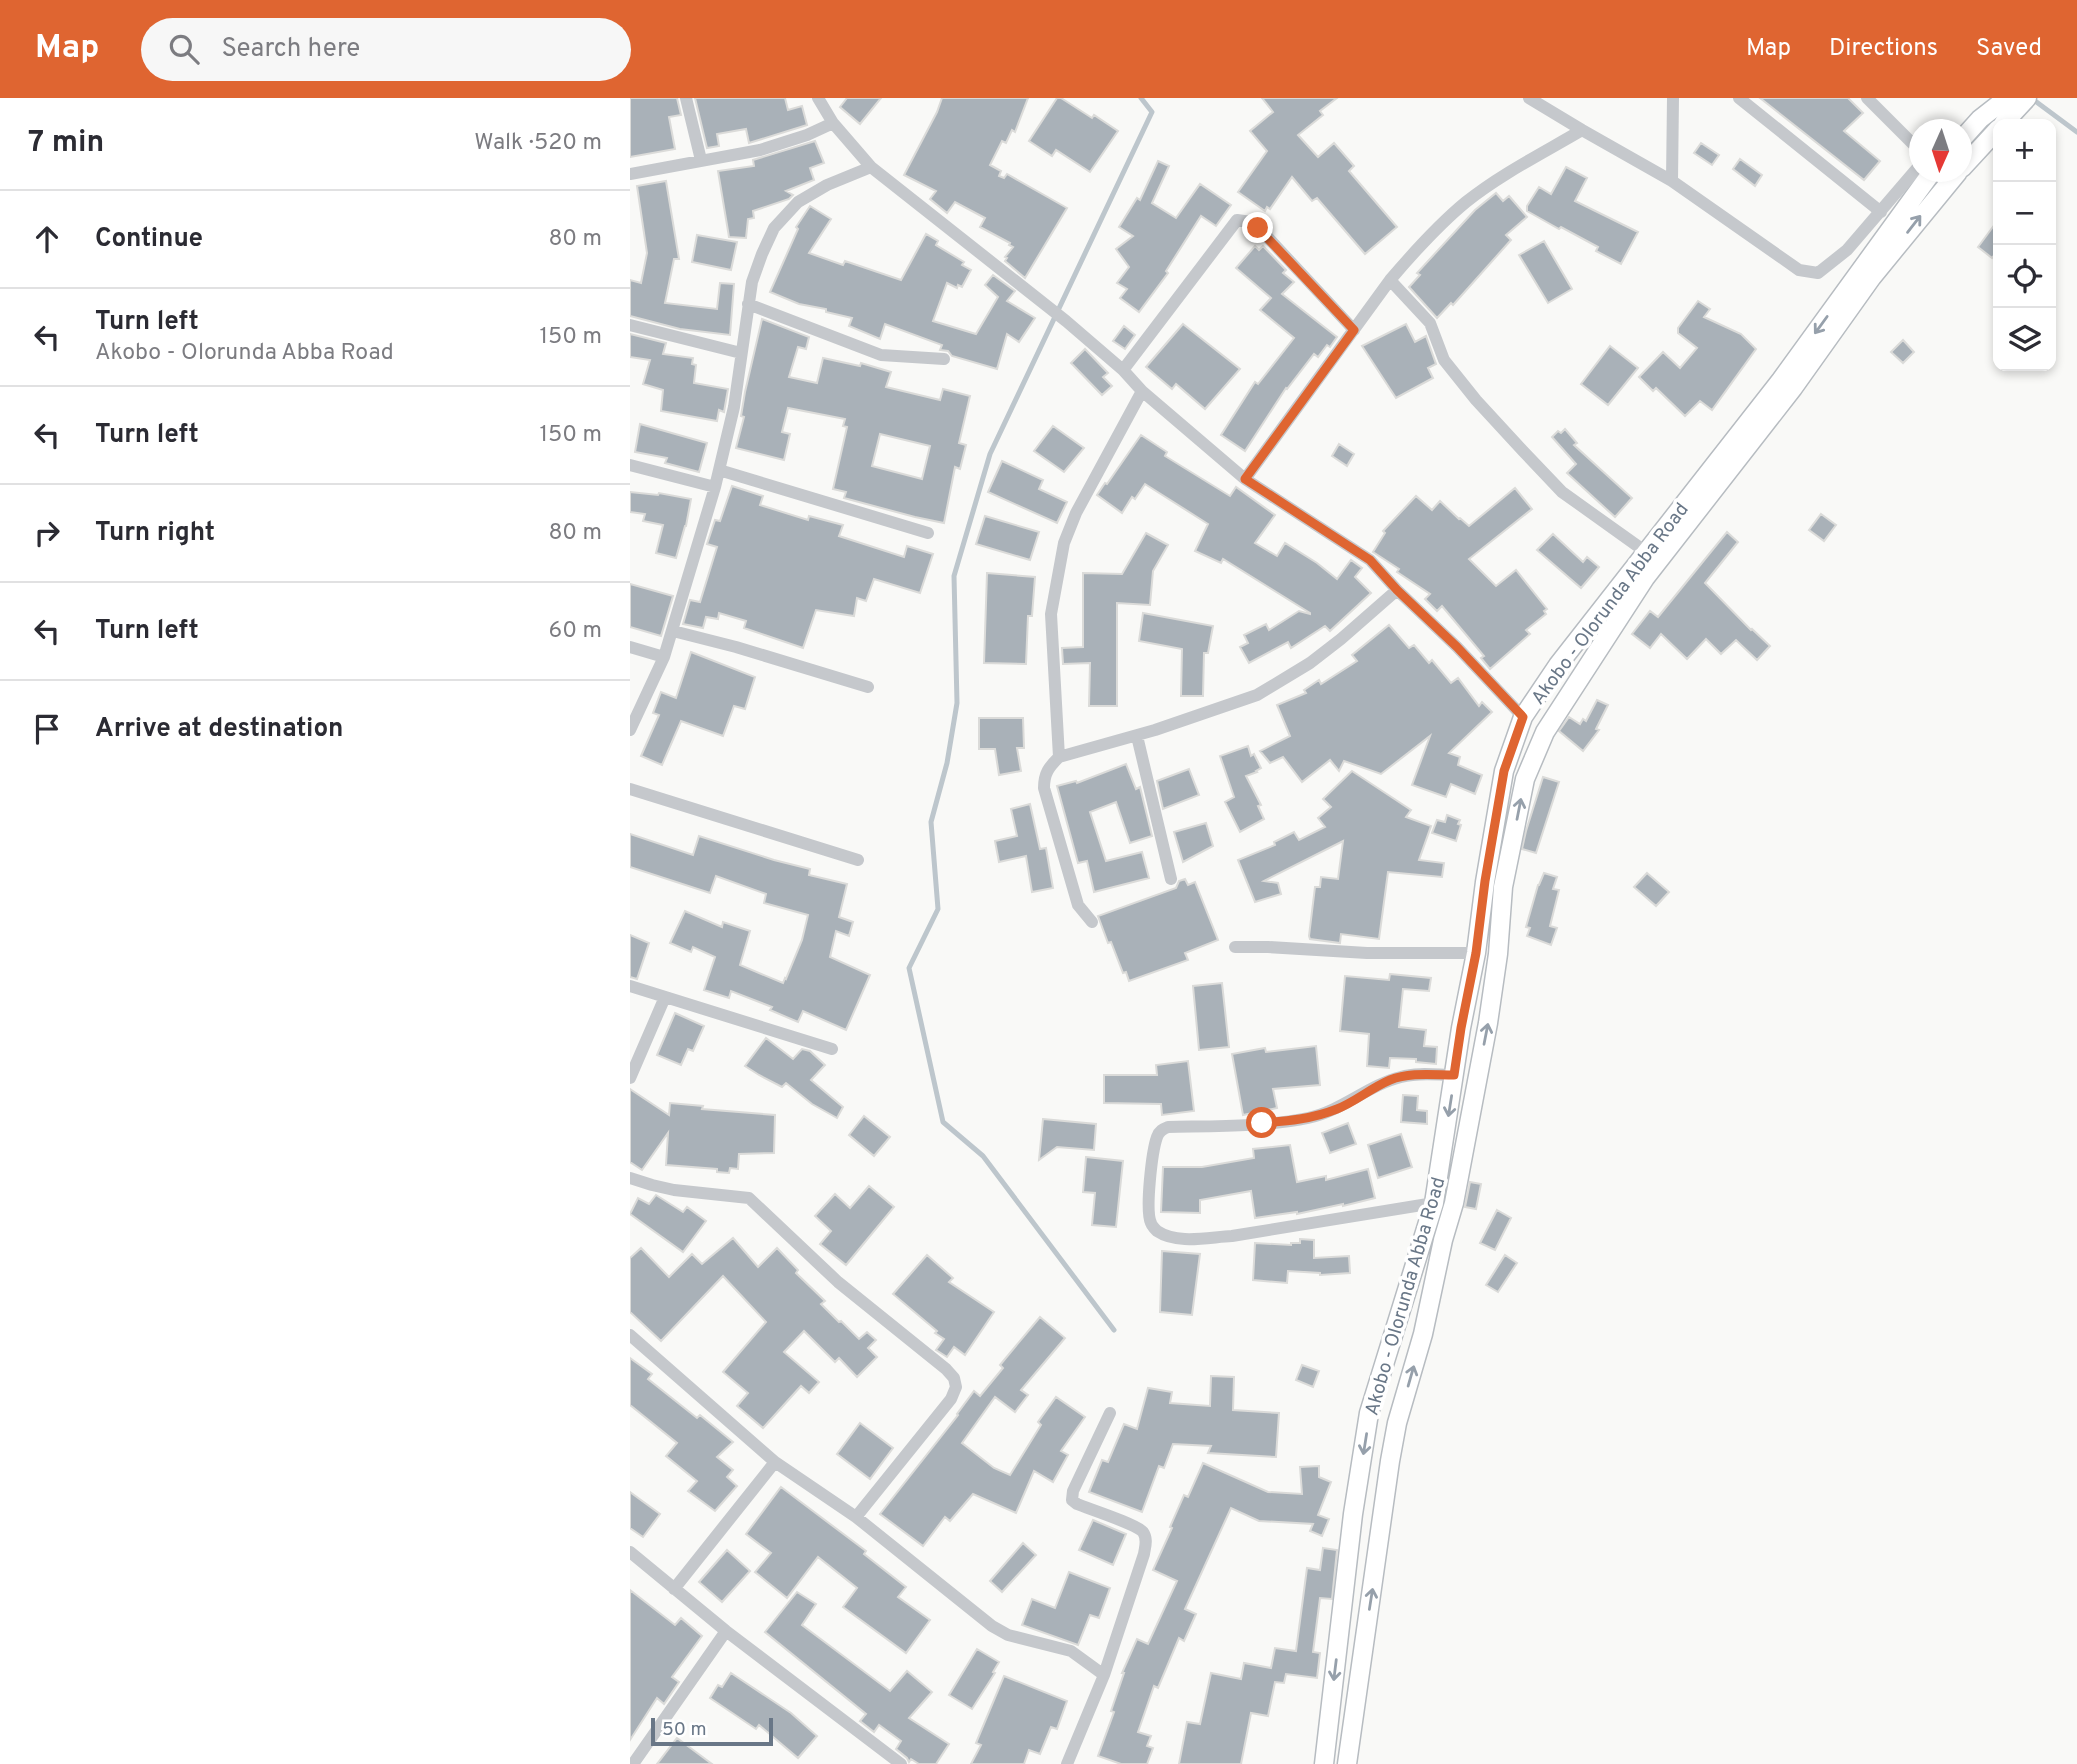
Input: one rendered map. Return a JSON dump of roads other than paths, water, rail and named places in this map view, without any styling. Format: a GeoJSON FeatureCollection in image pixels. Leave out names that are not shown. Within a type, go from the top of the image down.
{"type":"FeatureCollection","features":[{"type":"Feature","properties":{"kind":"main road"},"geometry":{"type":"LineString","coordinates":[[2006,119],[2017,102]]}},
{"type":"Feature","properties":{"kind":"main road"},"geometry":{"type":"LineString","coordinates":[[1972,128],[1980,119],[2017,102]]}},
{"type":"Feature","properties":{"kind":"main road"},"geometry":{"type":"LineString","coordinates":[[1972,156],[1993,134]]}},
{"type":"Feature","properties":{"kind":"main road","name":"Akobo - Olorunda Abba Road"},"geometry":{"type":"LineString","coordinates":[[1324,1764],[1353,1514],[1369,1413],[1434,1203],[1504,771],[1523,717],[1558,665],[1782,380],[1925,182]]}},
{"type":"Feature","properties":{"kind":"main road","name":"Akobo - Olorunda Abba Road"},"geometry":{"type":"LineString","coordinates":[[1347,1764],[1390,1461],[1397,1423],[1423,1334],[1443,1240],[1454,1203],[1488,1023],[1498,954],[1503,887],[1525,779],[1545,732],[1645,578],[1793,388],[1872,277],[1950,182]]}},
{"type":"Feature","properties":{"kind":"main road"},"geometry":{"type":"LineString","coordinates":[[1594,620],[1610,632]]}},
{"type":"Feature","properties":{"kind":"main road"},"geometry":{"type":"LineString","coordinates":[[1349,1556],[1377,1561]]}},
{"type":"Feature","properties":{"kind":"street"},"geometry":{"type":"LineString","coordinates":[[686,98],[701,160]]}},
{"type":"Feature","properties":{"kind":"street"},"geometry":{"type":"LineString","coordinates":[[818,98],[833,123],[871,167],[1066,321],[1124,370],[1142,391],[1245,479],[1370,560],[1523,717]]}},
{"type":"Feature","properties":{"kind":"street"},"geometry":{"type":"LineString","coordinates":[[1529,98],[1672,181],[1799,270],[1813,274],[1847,250],[1909,178]]}},
{"type":"Feature","properties":{"kind":"street"},"geometry":{"type":"LineString","coordinates":[[1672,181],[1673,98]]}},
{"type":"Feature","properties":{"kind":"street"},"geometry":{"type":"LineString","coordinates":[[1739,98],[1881,212]]}},
{"type":"Feature","properties":{"kind":"street"},"geometry":{"type":"LineString","coordinates":[[1867,98],[1909,140]]}},
{"type":"Feature","properties":{"kind":"street"},"geometry":{"type":"LineString","coordinates":[[630,174],[760,150],[807,135],[833,123]]}},
{"type":"Feature","properties":{"kind":"street"},"geometry":{"type":"LineString","coordinates":[[1245,479],[1390,280],[1440,226],[1498,180],[1582,130]]}},
{"type":"Feature","properties":{"kind":"street"},"geometry":{"type":"LineString","coordinates":[[630,730],[664,657],[715,487],[734,407],[752,282],[774,228],[798,202],[871,167]]}},
{"type":"Feature","properties":{"kind":"street"},"geometry":{"type":"LineString","coordinates":[[1124,370],[1237,220],[1247,220],[1258,228],[1354,330]]}},
{"type":"Feature","properties":{"kind":"street"},"geometry":{"type":"LineString","coordinates":[[1390,280],[1430,323],[1444,360],[1476,400],[1531,460],[1562,492],[1646,552]]}},
{"type":"Feature","properties":{"kind":"street"},"geometry":{"type":"LineString","coordinates":[[748,304],[881,355],[944,359]]}},
{"type":"Feature","properties":{"kind":"street"},"geometry":{"type":"LineString","coordinates":[[630,325],[741,352]]}},
{"type":"Feature","properties":{"kind":"street"},"geometry":{"type":"LineString","coordinates":[[1059,757],[1051,614],[1064,543],[1076,513],[1142,391]]}},
{"type":"Feature","properties":{"kind":"street"},"geometry":{"type":"LineString","coordinates":[[630,465],[715,487]]}},
{"type":"Feature","properties":{"kind":"street"},"geometry":{"type":"LineString","coordinates":[[719,470],[928,533]]}},
{"type":"Feature","properties":{"kind":"street"},"geometry":{"type":"LineString","coordinates":[[1092,922],[1078,905],[1044,788],[1044,777],[1049,766],[1059,757],[1137,736],[1257,695],[1310,663],[1397,590]]}},
{"type":"Feature","properties":{"kind":"street"},"geometry":{"type":"LineString","coordinates":[[673,631],[868,687]]}},
{"type":"Feature","properties":{"kind":"street"},"geometry":{"type":"LineString","coordinates":[[630,647],[664,657]]}},
{"type":"Feature","properties":{"kind":"street"},"geometry":{"type":"LineString","coordinates":[[1137,736],[1171,878]]}},
{"type":"Feature","properties":{"kind":"street"},"geometry":{"type":"LineString","coordinates":[[630,789],[858,860]]}},
{"type":"Feature","properties":{"kind":"street"},"geometry":{"type":"LineString","coordinates":[[1235,947],[1367,953],[1476,953]]}},
{"type":"Feature","properties":{"kind":"street"},"geometry":{"type":"LineString","coordinates":[[630,986],[832,1049]]}},
{"type":"Feature","properties":{"kind":"street"},"geometry":{"type":"LineString","coordinates":[[630,1078],[665,997]]}},
{"type":"Feature","properties":{"kind":"street"},"geometry":{"type":"LineString","coordinates":[[1434,1203],[1232,1236],[1174,1237],[1156,1231],[1150,1222],[1150,1174],[1157,1138],[1161,1130],[1168,1127],[1307,1119],[1339,1108],[1401,1077],[1419,1074],[1454,1075]]}},
{"type":"Feature","properties":{"kind":"street"},"geometry":{"type":"LineString","coordinates":[[630,1178],[674,1190],[749,1198],[838,1282],[954,1378],[956,1387],[951,1399],[856,1517]]}},
{"type":"Feature","properties":{"kind":"street"},"geometry":{"type":"LineString","coordinates":[[630,1335],[775,1462],[856,1517],[992,1626],[1007,1635],[1071,1651],[1104,1675]]}},
{"type":"Feature","properties":{"kind":"street"},"geometry":{"type":"LineString","coordinates":[[1067,1764],[1104,1675],[1144,1554],[1146,1539],[1142,1531],[1133,1526],[1072,1500],[1073,1491],[1110,1413]]}},
{"type":"Feature","properties":{"kind":"street"},"geometry":{"type":"LineString","coordinates":[[674,1589],[775,1462]]}},
{"type":"Feature","properties":{"kind":"street"},"geometry":{"type":"LineString","coordinates":[[630,1552],[726,1631],[901,1764]]}},
{"type":"Feature","properties":{"kind":"street"},"geometry":{"type":"LineString","coordinates":[[634,1764],[726,1631]]}},
{"type":"Feature","properties":{"kind":"waterway"},"geometry":{"type":"LineString","coordinates":[[1114,1330],[983,1156],[943,1122],[909,968],[938,909],[931,822],[947,763],[957,703],[954,576],[990,454],[1152,112],[1141,98]]}},
{"type":"Feature","properties":{"kind":"waterway"},"geometry":{"type":"LineString","coordinates":[[2031,98],[2077,132]]}}]}
